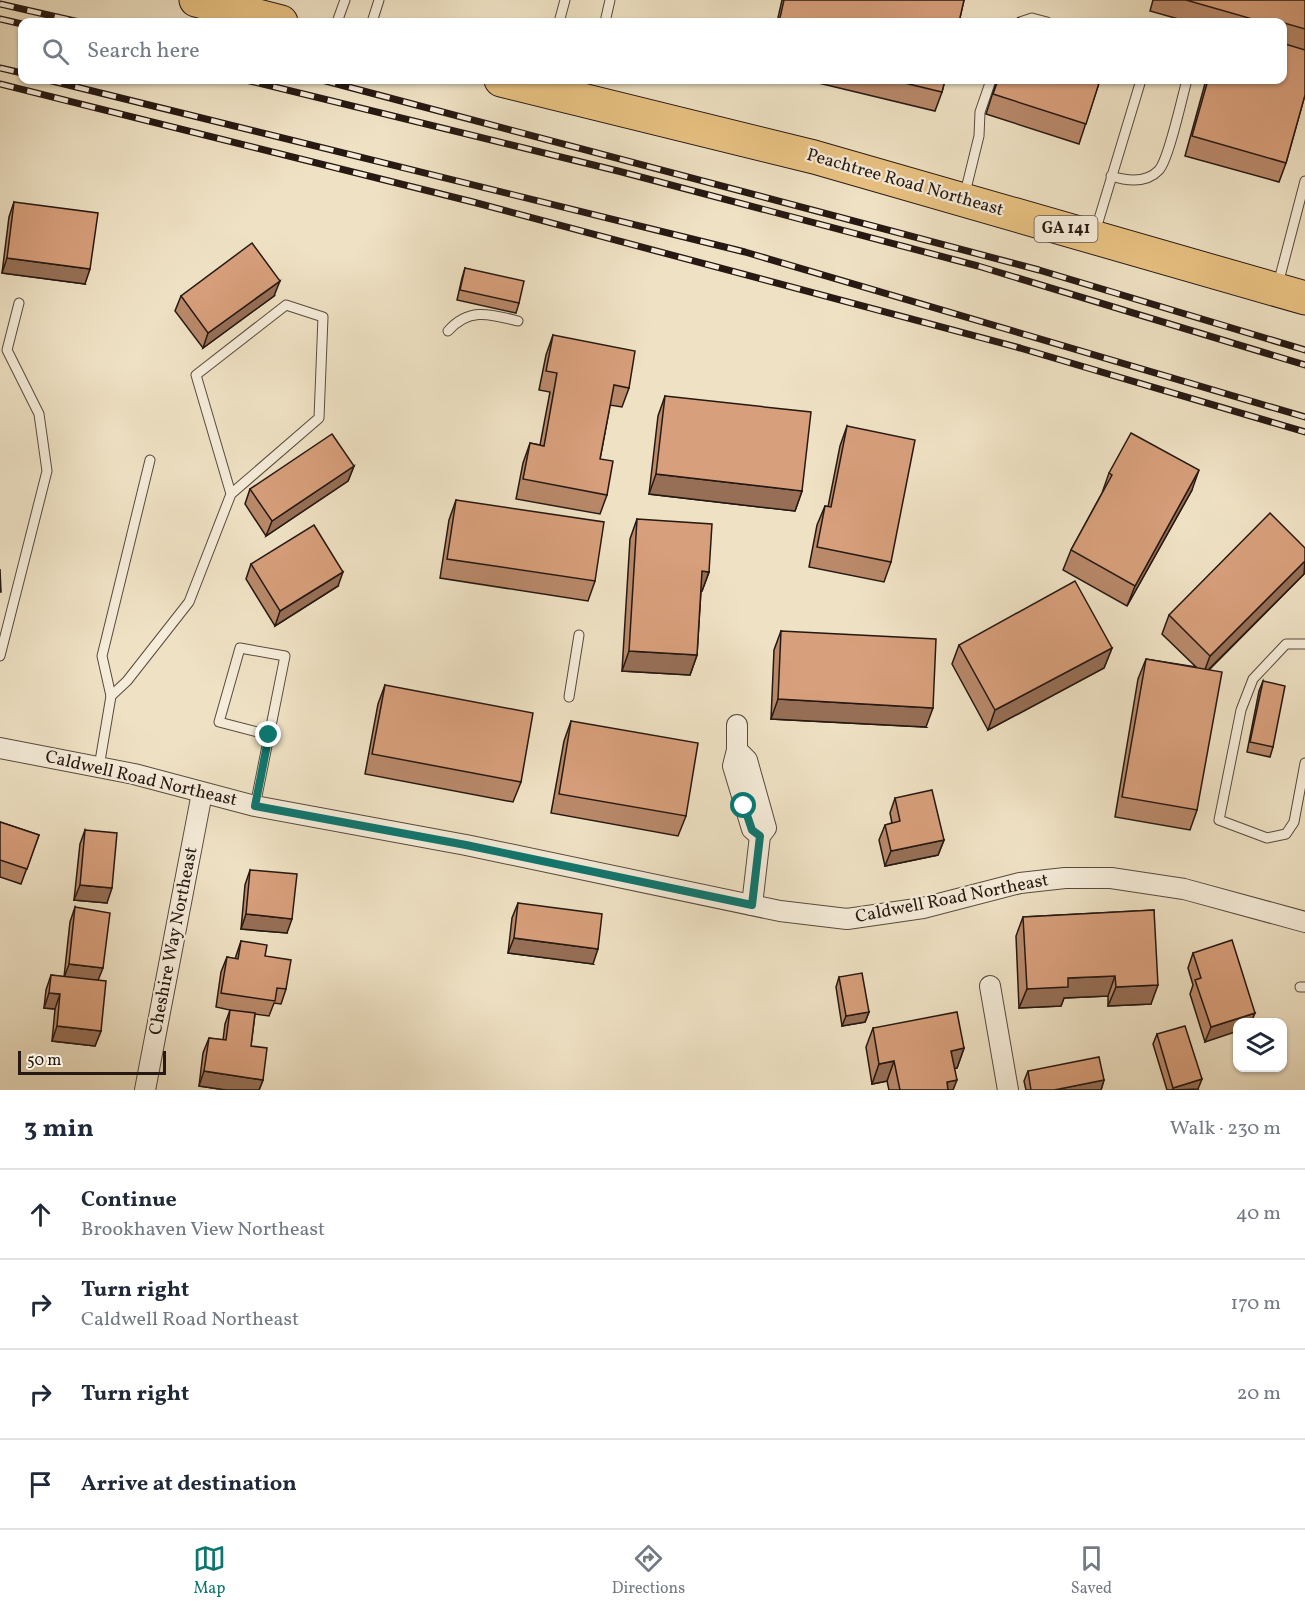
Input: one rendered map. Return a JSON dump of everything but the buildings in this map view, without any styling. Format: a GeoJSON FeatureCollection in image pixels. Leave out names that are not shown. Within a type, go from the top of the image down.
{"type":"FeatureCollection","features":[{"type":"Feature","properties":{"kind":"highway"},"geometry":{"type":"LineString","coordinates":[[196,0],[266,18]]}},
{"type":"Feature","properties":{"kind":"highway","name":"Peachtree Road Northeast"},"geometry":{"type":"LineString","coordinates":[[543,85],[589,95],[964,198],[1291,294]]}},
{"type":"Feature","properties":{"kind":"street"},"geometry":{"type":"LineString","coordinates":[[737,725],[751,804],[766,828],[760,836],[752,905]]}},
{"type":"Feature","properties":{"kind":"street","name":"Caldwell Road Northeast"},"geometry":{"type":"LineString","coordinates":[[0,748],[99,767],[255,806],[466,845],[780,911],[847,920],[923,908],[1020,883],[1065,878],[1111,878],[1184,889],[1305,922]]}},
{"type":"Feature","properties":{"kind":"street","name":"Cheshire Way Northeast"},"geometry":{"type":"LineString","coordinates":[[145,1090],[202,793]]}},
{"type":"Feature","properties":{"kind":"street"},"geometry":{"type":"LineString","coordinates":[[990,986],[1008,1090]]}},
{"type":"Feature","properties":{"kind":"lane"},"geometry":{"type":"LineString","coordinates":[[338,18],[345,0]]}},
{"type":"Feature","properties":{"kind":"lane"},"geometry":{"type":"LineString","coordinates":[[373,18],[379,0]]}},
{"type":"Feature","properties":{"kind":"lane"},"geometry":{"type":"LineString","coordinates":[[560,18],[564,0]]}},
{"type":"Feature","properties":{"kind":"lane"},"geometry":{"type":"LineString","coordinates":[[606,18],[610,0]]}},
{"type":"Feature","properties":{"kind":"lane"},"geometry":{"type":"LineString","coordinates":[[964,198],[980,136],[980,112],[990,84]]}},
{"type":"Feature","properties":{"kind":"lane"},"geometry":{"type":"LineString","coordinates":[[1094,237],[1140,84]]}},
{"type":"Feature","properties":{"kind":"lane"},"geometry":{"type":"LineString","coordinates":[[1111,176],[1136,181],[1158,171],[1162,166],[1186,84]]}},
{"type":"Feature","properties":{"kind":"lane"},"geometry":{"type":"LineString","coordinates":[[1291,294],[1305,182]]}},
{"type":"Feature","properties":{"kind":"lane"},"geometry":{"type":"LineString","coordinates":[[0,656],[47,471],[39,414],[7,350],[19,303]]}},
{"type":"Feature","properties":{"kind":"lane"},"geometry":{"type":"LineString","coordinates":[[111,696],[127,681],[189,602],[231,494],[319,418],[323,317],[286,305],[196,375],[231,494]]}},
{"type":"Feature","properties":{"kind":"lane"},"geometry":{"type":"LineString","coordinates":[[448,331],[459,318],[476,314],[518,321]]}},
{"type":"Feature","properties":{"kind":"lane"},"geometry":{"type":"LineString","coordinates":[[99,767],[111,696],[102,656],[150,460]]}},
{"type":"Feature","properties":{"kind":"lane"},"geometry":{"type":"LineString","coordinates":[[569,697],[579,635]]}},
{"type":"Feature","properties":{"kind":"lane"},"geometry":{"type":"LineString","coordinates":[[1305,644],[1286,644],[1253,679],[1241,710],[1219,820],[1267,837],[1286,834],[1294,822],[1305,763]]}},
{"type":"Feature","properties":{"kind":"lane"},"geometry":{"type":"LineString","coordinates":[[255,806],[285,656],[240,648],[219,722],[269,735]]}},
{"type":"Feature","properties":{"kind":"railway"},"geometry":{"type":"LineString","coordinates":[[0,4],[61,18]]}},
{"type":"Feature","properties":{"kind":"railway"},"geometry":{"type":"LineString","coordinates":[[0,19],[18,23]]}},
{"type":"Feature","properties":{"kind":"railway"},"geometry":{"type":"LineString","coordinates":[[0,68],[18,72]]}},
{"type":"Feature","properties":{"kind":"railway"},"geometry":{"type":"LineString","coordinates":[[0,84],[473,202],[1020,348],[1305,432]]}},
{"type":"Feature","properties":{"kind":"railway"},"geometry":{"type":"LineString","coordinates":[[64,84],[745,252],[1305,417]]}},
{"type":"Feature","properties":{"kind":"railway"},"geometry":{"type":"LineString","coordinates":[[262,84],[618,171],[978,266],[1305,365]]}},
{"type":"Feature","properties":{"kind":"railway"},"geometry":{"type":"LineString","coordinates":[[337,84],[1039,270],[1305,350]]}},
{"type":"Feature","properties":{"kind":"route"},"geometry":{"type":"LineString","coordinates":[[269,735],[255,806],[466,845],[752,905],[760,836],[752,830],[744,806]]}}]}
